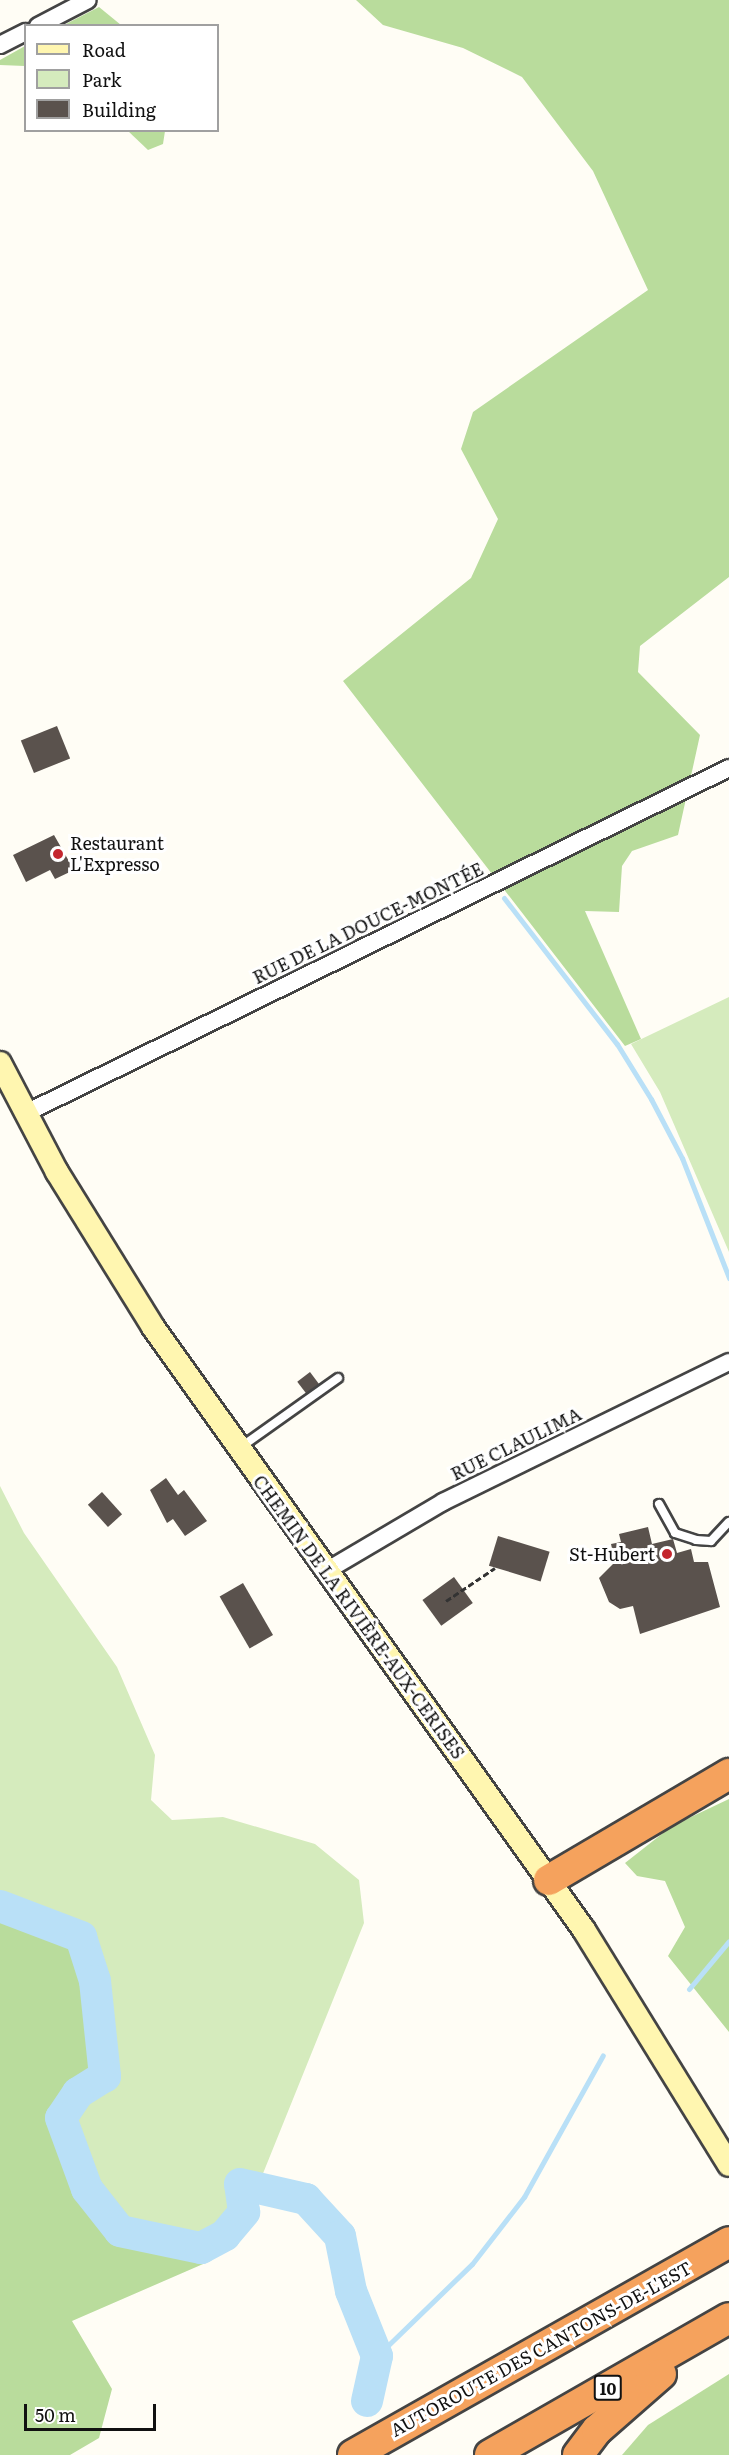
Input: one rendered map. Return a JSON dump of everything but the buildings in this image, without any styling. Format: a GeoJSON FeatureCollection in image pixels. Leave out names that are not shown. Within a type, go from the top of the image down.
{"type":"FeatureCollection","features":[{"type":"Feature","properties":{"kind":"highway"},"geometry":{"type":"LineString","coordinates":[[549,1881],[729,1774]]}},
{"type":"Feature","properties":{"kind":"highway","name":"AUTOROUTE DES CANTONS-DE-L'EST"},"geometry":{"type":"LineString","coordinates":[[353,2455],[729,2242]]}},
{"type":"Feature","properties":{"kind":"highway"},"geometry":{"type":"LineString","coordinates":[[578,2455],[611,2416],[728,2319]]}},
{"type":"Feature","properties":{"kind":"highway","name":"10"},"geometry":{"type":"LineString","coordinates":[[490,2455],[728,2319]]}},
{"type":"Feature","properties":{"kind":"main road","name":"CHEMIN DE LA RIVIÈRE-AUX-CERISES"},"geometry":{"type":"LineString","coordinates":[[0,1063],[24,1114],[147,1317],[238,1449],[549,1881],[639,2014],[729,2165]]}},
{"type":"Feature","properties":{"kind":"street"},"geometry":{"type":"LineString","coordinates":[[42,24],[88,0]]}},
{"type":"Feature","properties":{"kind":"street"},"geometry":{"type":"LineString","coordinates":[[0,45],[24,33]]}},
{"type":"Feature","properties":{"kind":"street","name":"RUE DE LA DOUCE-MONTÉE"},"geometry":{"type":"LineString","coordinates":[[24,1114],[729,768]]}},
{"type":"Feature","properties":{"kind":"street","name":"RUE CLAULIMA"},"geometry":{"type":"LineString","coordinates":[[326,1571],[427,1510],[729,1362]]}},
{"type":"Feature","properties":{"kind":"lane"},"geometry":{"type":"LineString","coordinates":[[238,1449],[338,1378]]}},
{"type":"Feature","properties":{"kind":"lane"},"geometry":{"type":"LineString","coordinates":[[659,1504],[675,1533],[696,1540],[711,1541],[729,1522]]}},
{"type":"Feature","properties":{"kind":"path"},"geometry":{"type":"LineString","coordinates":[[446,1601],[495,1568]]}},
{"type":"Feature","properties":{"kind":"green space"},"geometry":{"type":"Polygon","coordinates":[[[356,0],[729,0],[729,577],[640,646],[638,672],[700,735],[678,835],[632,851],[622,866],[619,912],[585,911],[641,1039],[625,1046],[343,681],[471,578],[498,519],[461,449],[473,412],[648,290],[593,171],[522,77],[463,48],[383,25],[356,0]]]}},
{"type":"Feature","properties":{"kind":"green space"},"geometry":{"type":"Polygon","coordinates":[[[99,7],[120,24],[66,24],[99,7]]]}},
{"type":"Feature","properties":{"kind":"green space"},"geometry":{"type":"Polygon","coordinates":[[[24,47],[24,66],[0,65],[0,60],[24,47]]]}},
{"type":"Feature","properties":{"kind":"green space"},"geometry":{"type":"Polygon","coordinates":[[[129,132],[165,132],[163,144],[148,150],[129,132]]]}},
{"type":"Feature","properties":{"kind":"green space"},"geometry":{"type":"Polygon","coordinates":[[[729,997],[729,1252],[660,1092],[631,1044],[729,997]]]}},
{"type":"Feature","properties":{"kind":"green space"},"geometry":{"type":"Polygon","coordinates":[[[0,1486],[24,1533],[117,1667],[155,1755],[151,1800],[172,1820],[223,1817],[315,1844],[359,1880],[364,1923],[235,2243],[210,2261],[201,2248],[120,2231],[87,2189],[61,2118],[78,2093],[105,2076],[74,1949],[0,1906],[0,1486]]]}},
{"type":"Feature","properties":{"kind":"green space"},"geometry":{"type":"Polygon","coordinates":[[[729,1799],[729,2032],[668,1956],[685,1927],[665,1881],[637,1876],[625,1863],[672,1826],[729,1799]]]}},
{"type":"Feature","properties":{"kind":"green space"},"geometry":{"type":"Polygon","coordinates":[[[0,1906],[74,1949],[95,1981],[105,2076],[78,2093],[61,2118],[87,2189],[120,2231],[201,2248],[210,2261],[72,2321],[112,2389],[99,2438],[70,2455],[0,2455],[0,1906]]]}},
{"type":"Feature","properties":{"kind":"green space"},"geometry":{"type":"Polygon","coordinates":[[[729,2374],[729,2455],[622,2455],[648,2425],[729,2374]]]}},
{"type":"Feature","properties":{"kind":"waterway"},"geometry":{"type":"LineString","coordinates":[[504,898],[617,1044],[651,1099],[682,1158],[729,1278]]}},
{"type":"Feature","properties":{"kind":"waterway"},"geometry":{"type":"LineString","coordinates":[[0,1906],[81,1937],[95,1981],[105,2076],[78,2093],[61,2118],[87,2189],[120,2231],[201,2248],[225,2235],[244,2212],[240,2184],[306,2199],[340,2236],[351,2291],[377,2356],[367,2401]]}},
{"type":"Feature","properties":{"kind":"waterway"},"geometry":{"type":"LineString","coordinates":[[689,1989],[729,1941]]}},
{"type":"Feature","properties":{"kind":"waterway"},"geometry":{"type":"LineString","coordinates":[[377,2356],[472,2264],[524,2197],[603,2055]]}},
{"type":"Feature","properties":{"kind":"place","name":"Restaurant L'Expresso"},"geometry":{"type":"Point","coordinates":[58,854]}},
{"type":"Feature","properties":{"kind":"place","name":"St-Hubert"},"geometry":{"type":"Point","coordinates":[667,1554]}}]}
